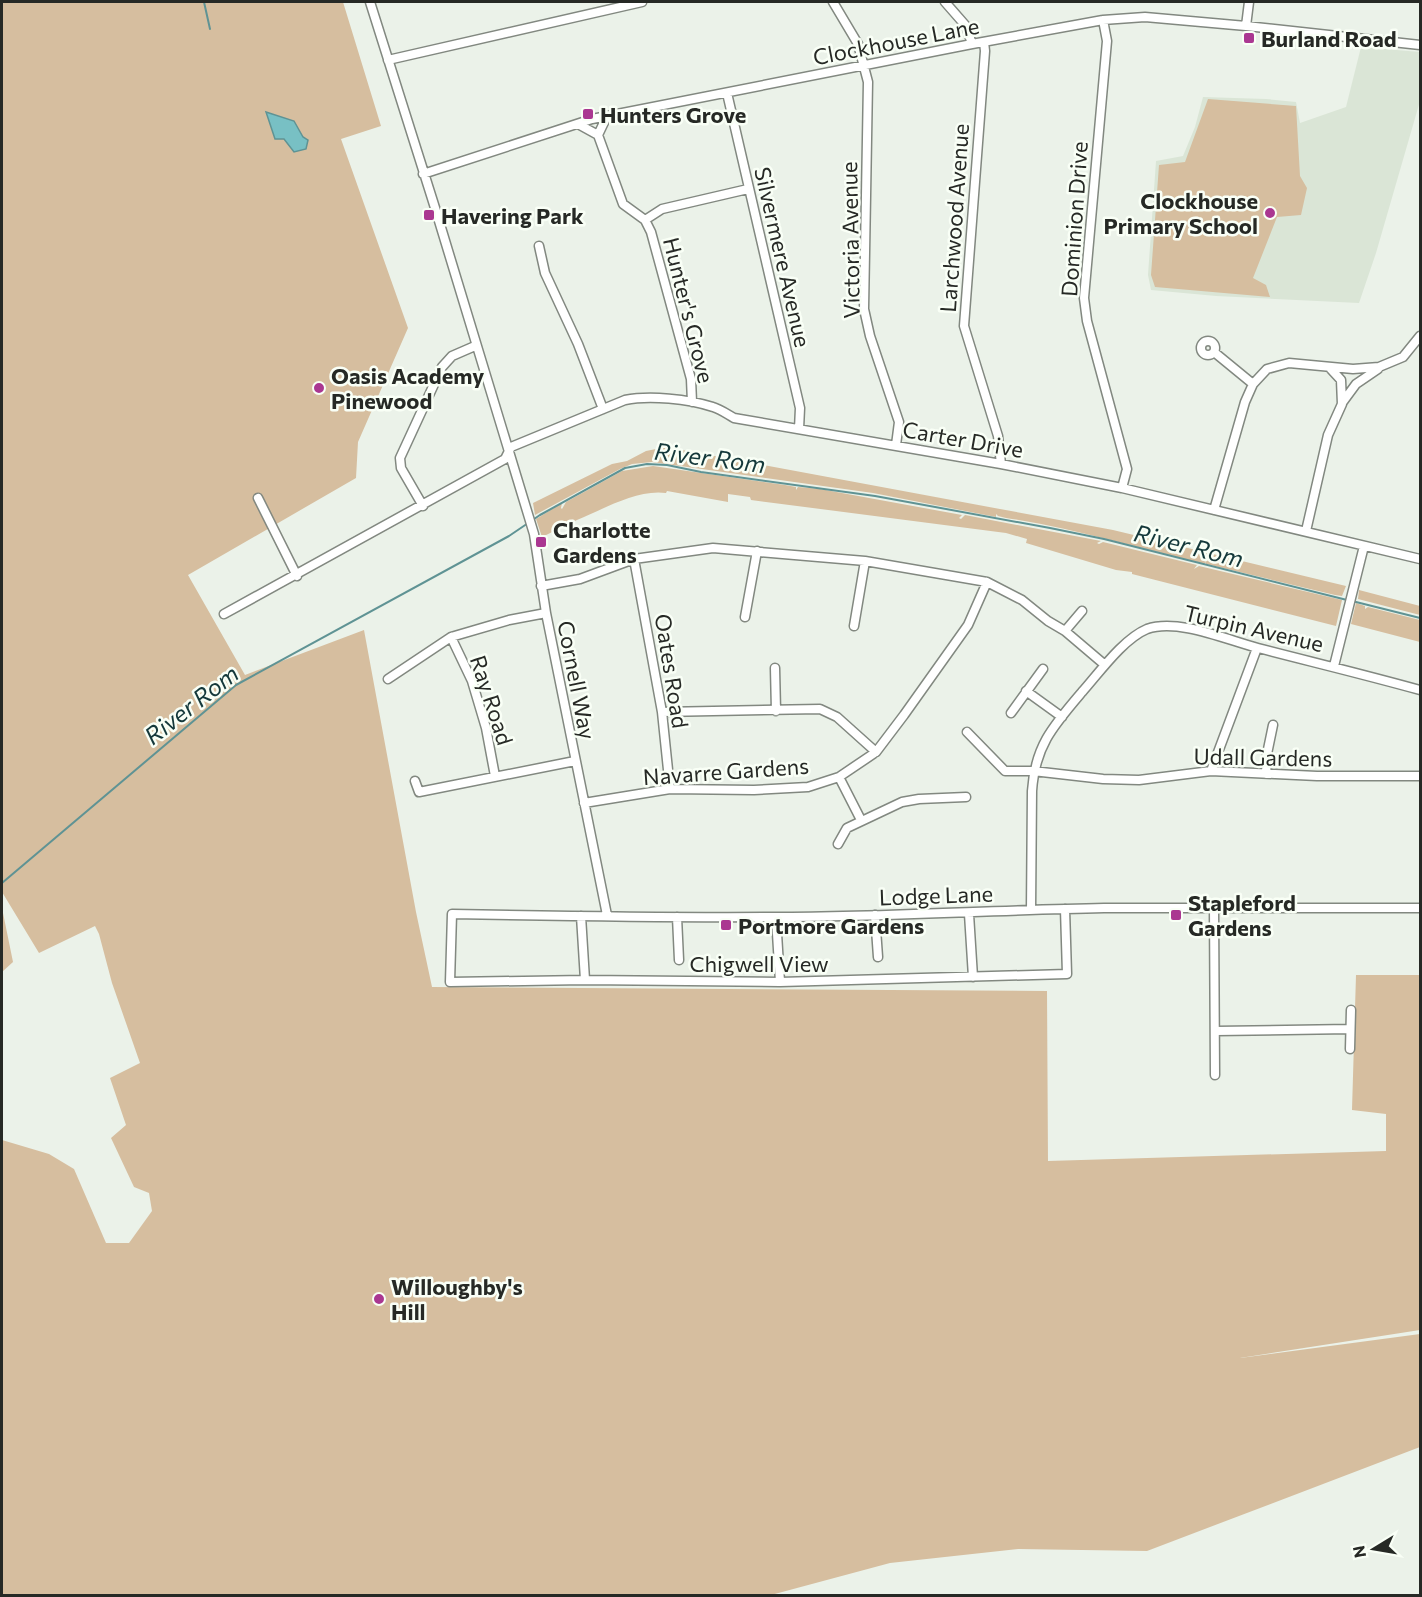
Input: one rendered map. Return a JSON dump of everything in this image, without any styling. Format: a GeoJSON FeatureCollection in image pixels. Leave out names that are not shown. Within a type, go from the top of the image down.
{"type":"FeatureCollection","features":[{"type":"Feature","properties":{"kind":"street","name":"Cornell Way"},"geometry":{"type":"LineString","coordinates":[[370,2],[532,530],[546,613],[607,915]]}},
{"type":"Feature","properties":{"kind":"street"},"geometry":{"type":"LineString","coordinates":[[388,60],[642,2]]}},
{"type":"Feature","properties":{"kind":"street","name":"Victoria Avenue"},"geometry":{"type":"LineString","coordinates":[[832,2],[858,44],[868,82],[864,309],[870,336],[899,422],[896,446]]}},
{"type":"Feature","properties":{"kind":"street"},"geometry":{"type":"LineString","coordinates":[[945,2],[966,26],[972,44]]}},
{"type":"Feature","properties":{"kind":"street"},"geometry":{"type":"LineString","coordinates":[[1246,26],[1249,2]]}},
{"type":"Feature","properties":{"kind":"street","name":"Clockhouse Lane"},"geometry":{"type":"LineString","coordinates":[[423,174],[607,116],[1104,20],[1145,17],[1420,45]]}},
{"type":"Feature","properties":{"kind":"street","name":"Dominion Drive"},"geometry":{"type":"LineString","coordinates":[[1104,20],[1107,41],[1084,298],[1087,321],[1127,469],[1122,488]]}},
{"type":"Feature","properties":{"kind":"street","name":"Larchwood Avenue"},"geometry":{"type":"LineString","coordinates":[[984,42],[964,326],[998,436],[1001,464]]}},
{"type":"Feature","properties":{"kind":"street","name":"Silvermere Avenue"},"geometry":{"type":"LineString","coordinates":[[727,93],[800,408],[800,429]]}},
{"type":"Feature","properties":{"kind":"street"},"geometry":{"type":"LineString","coordinates":[[578,124],[598,135],[607,116]]}},
{"type":"Feature","properties":{"kind":"street","name":"Hunter's Grove"},"geometry":{"type":"LineString","coordinates":[[598,135],[623,204],[645,220],[651,232],[691,379],[692,402]]}},
{"type":"Feature","properties":{"kind":"street"},"geometry":{"type":"LineString","coordinates":[[645,220],[662,209],[748,189]]}},
{"type":"Feature","properties":{"kind":"street"},"geometry":{"type":"LineString","coordinates":[[539,246],[545,273],[579,344],[603,409]]}},
{"type":"Feature","properties":{"kind":"street"},"geometry":{"type":"LineString","coordinates":[[1306,531],[1328,435],[1342,404],[1356,384],[1379,368],[1403,357],[1420,336]]}},
{"type":"Feature","properties":{"kind":"street"},"geometry":{"type":"LineString","coordinates":[[423,506],[401,468],[400,458],[442,367],[452,356],[475,346]]}},
{"type":"Feature","properties":{"kind":"street"},"geometry":{"type":"LineString","coordinates":[[1214,352],[1253,384]]}},
{"type":"Feature","properties":{"kind":"street"},"geometry":{"type":"LineString","coordinates":[[1214,510],[1245,402],[1253,384],[1267,369],[1289,363],[1353,369],[1379,368]]}},
{"type":"Feature","properties":{"kind":"street"},"geometry":{"type":"LineString","coordinates":[[1329,367],[1341,380],[1342,404]]}},
{"type":"Feature","properties":{"kind":"street","name":"Carter Drive"},"geometry":{"type":"LineString","coordinates":[[224,614],[297,576],[505,459],[511,447],[625,400],[639,397],[692,402],[715,407],[734,418],[1001,464],[1122,488],[1420,560]]}},
{"type":"Feature","properties":{"kind":"street"},"geometry":{"type":"LineString","coordinates":[[258,498],[297,576]]}},
{"type":"Feature","properties":{"kind":"street"},"geometry":{"type":"LineString","coordinates":[[1334,666],[1364,546]]}},
{"type":"Feature","properties":{"kind":"street"},"geometry":{"type":"LineString","coordinates":[[541,586],[580,579],[634,559],[713,548],[866,561],[987,582],[1022,600],[1048,621],[1065,631],[1105,665]]}},
{"type":"Feature","properties":{"kind":"street"},"geometry":{"type":"LineString","coordinates":[[745,617],[757,551]]}},
{"type":"Feature","properties":{"kind":"street","name":"Oates Road"},"geometry":{"type":"LineString","coordinates":[[634,559],[662,712],[670,789]]}},
{"type":"Feature","properties":{"kind":"street"},"geometry":{"type":"LineString","coordinates":[[854,626],[866,561]]}},
{"type":"Feature","properties":{"kind":"street","name":"Navarre Gardens"},"geometry":{"type":"LineString","coordinates":[[584,803],[670,789],[754,790],[808,787],[839,777],[876,752],[968,625],[987,582]]}},
{"type":"Feature","properties":{"kind":"street"},"geometry":{"type":"LineString","coordinates":[[1065,631],[1082,610]]}},
{"type":"Feature","properties":{"kind":"street"},"geometry":{"type":"LineString","coordinates":[[388,679],[451,637],[509,620],[546,613]]}},
{"type":"Feature","properties":{"kind":"street","name":"Turpin Avenue"},"geometry":{"type":"LineString","coordinates":[[1031,910],[1033,771],[1040,748],[1105,665],[1137,634],[1164,626],[1189,629],[1420,690]]}},
{"type":"Feature","properties":{"kind":"street","name":"Ray Road"},"geometry":{"type":"LineString","coordinates":[[451,637],[475,691],[486,728],[495,776]]}},
{"type":"Feature","properties":{"kind":"street"},"geometry":{"type":"LineString","coordinates":[[1211,771],[1257,648]]}},
{"type":"Feature","properties":{"kind":"street"},"geometry":{"type":"LineString","coordinates":[[776,669],[776,711]]}},
{"type":"Feature","properties":{"kind":"street"},"geometry":{"type":"LineString","coordinates":[[1011,713],[1043,669]]}},
{"type":"Feature","properties":{"kind":"street"},"geometry":{"type":"LineString","coordinates":[[1026,691],[1062,717]]}},
{"type":"Feature","properties":{"kind":"street"},"geometry":{"type":"LineString","coordinates":[[662,712],[820,709],[837,717],[876,752]]}},
{"type":"Feature","properties":{"kind":"street"},"geometry":{"type":"LineString","coordinates":[[1266,774],[1273,724]]}},
{"type":"Feature","properties":{"kind":"street","name":"Udall Gardens"},"geometry":{"type":"LineString","coordinates":[[967,732],[1005,771],[1033,771],[1104,779],[1139,780],[1211,771],[1420,777]]}},
{"type":"Feature","properties":{"kind":"street"},"geometry":{"type":"LineString","coordinates":[[415,781],[419,792],[575,761]]}},
{"type":"Feature","properties":{"kind":"street"},"geometry":{"type":"LineString","coordinates":[[839,777],[861,820]]}},
{"type":"Feature","properties":{"kind":"street"},"geometry":{"type":"LineString","coordinates":[[838,844],[847,828],[902,802],[966,797]]}},
{"type":"Feature","properties":{"kind":"street"},"geometry":{"type":"LineString","coordinates":[[1214,907],[1215,1075]]}},
{"type":"Feature","properties":{"kind":"street","name":"Lodge Lane"},"geometry":{"type":"LineString","coordinates":[[450,982],[452,914],[776,917],[969,914],[1065,909],[1420,908]]}},
{"type":"Feature","properties":{"kind":"street","name":"Chigwell View"},"geometry":{"type":"LineString","coordinates":[[450,982],[585,980],[780,982],[1067,974],[1065,909]]}},
{"type":"Feature","properties":{"kind":"street"},"geometry":{"type":"LineString","coordinates":[[969,914],[973,977]]}},
{"type":"Feature","properties":{"kind":"street"},"geometry":{"type":"LineString","coordinates":[[876,915],[878,957]]}},
{"type":"Feature","properties":{"kind":"street"},"geometry":{"type":"LineString","coordinates":[[580,916],[585,980]]}},
{"type":"Feature","properties":{"kind":"street"},"geometry":{"type":"LineString","coordinates":[[677,917],[679,960]]}},
{"type":"Feature","properties":{"kind":"street"},"geometry":{"type":"LineString","coordinates":[[776,917],[780,982]]}},
{"type":"Feature","properties":{"kind":"street"},"geometry":{"type":"LineString","coordinates":[[1350,1049],[1351,1010]]}},
{"type":"Feature","properties":{"kind":"street"},"geometry":{"type":"LineString","coordinates":[[1216,1030],[1350,1029]]}},
{"type":"Feature","properties":{"kind":"shaded area"},"geometry":{"type":"Polygon","coordinates":[[[2,2],[343,2],[381,126],[341,139],[408,328],[358,442],[356,478],[188,575],[245,675],[364,630],[432,987],[1047,991],[1048,1161],[1386,1151],[1386,1114],[1352,1110],[1356,975],[1420,975],[1420,1330],[1240,1358],[1420,1334],[1420,1447],[1147,1551],[1018,1549],[890,1563],[771,1595],[2,1595],[2,1140],[49,1154],[74,1169],[106,1243],[129,1243],[152,1211],[149,1193],[134,1187],[111,1138],[126,1125],[110,1078],[140,1063],[112,983],[99,934],[95,926],[39,953],[2,892],[2,2]]]}},
{"type":"Feature","properties":{"kind":"shaded area","name":"Clockhouse Primary School"},"geometry":{"type":"Polygon","coordinates":[[[1361,47],[1420,52],[1420,101],[1376,253],[1359,303],[1216,296],[1151,290],[1148,275],[1156,161],[1183,156],[1195,127],[1203,97],[1296,102],[1300,123],[1346,107],[1361,47]]]}},
{"type":"Feature","properties":{"kind":"shaded area"},"geometry":{"type":"Polygon","coordinates":[[[1208,99],[1296,106],[1300,176],[1307,188],[1301,215],[1277,217],[1253,278],[1266,285],[1270,297],[1155,287],[1151,275],[1159,165],[1185,162],[1208,99]]]}},
{"type":"Feature","properties":{"kind":"shaded area"},"geometry":{"type":"Polygon","coordinates":[[[666,447],[1113,530],[1346,586],[1342,596],[1335,595],[1205,562],[1205,564],[996,514],[996,517],[873,493],[652,462],[632,464],[620,469],[535,515],[533,503],[612,464],[627,461],[646,451],[666,447]]]}},
{"type":"Feature","properties":{"kind":"shaded area"},"geometry":{"type":"Polygon","coordinates":[[[653,466],[785,485],[796,487],[796,490],[798,487],[820,489],[962,515],[959,518],[961,519],[965,515],[1101,541],[1097,543],[1103,542],[1197,565],[1194,569],[1199,566],[1342,600],[1336,626],[1132,574],[1132,572],[1116,570],[1026,543],[1027,539],[1006,533],[751,500],[750,497],[728,494],[728,502],[667,491],[666,493],[644,494],[609,506],[542,537],[536,519],[562,503],[562,509],[566,502],[622,471],[653,466]]]}},
{"type":"Feature","properties":{"kind":"shaded area"},"geometry":{"type":"Polygon","coordinates":[[[1359,590],[1420,606],[1420,615],[1358,599],[1359,590]]]}},
{"type":"Feature","properties":{"kind":"shaded area"},"geometry":{"type":"Polygon","coordinates":[[[1356,603],[1365,606],[1365,609],[1368,607],[1420,620],[1420,642],[1351,624],[1356,603]]]}},
{"type":"Feature","properties":{"kind":"shaded area"},"geometry":{"type":"Polygon","coordinates":[[[2,908],[13,962],[2,972],[2,908]]]}},
{"type":"Feature","properties":{"kind":"water"},"geometry":{"type":"Polygon","coordinates":[[[266,112],[294,121],[303,137],[308,140],[306,149],[294,152],[284,139],[275,139],[266,112]]]}},
{"type":"Feature","properties":{"kind":"waterway"},"geometry":{"type":"LineString","coordinates":[[204,2],[210,29]]}},
{"type":"Feature","properties":{"kind":"waterway","name":"River Rom"},"geometry":{"type":"LineString","coordinates":[[2,883],[236,685],[509,536],[540,515],[625,468],[647,464],[667,465],[701,472],[875,496],[1104,539],[1347,600]]}},
{"type":"Feature","properties":{"kind":"waterway","name":"River Rom"},"geometry":{"type":"LineString","coordinates":[[1352,601],[1420,618]]}},
{"type":"Feature","properties":{"kind":"place","name":"Burland Road"},"geometry":{"type":"Point","coordinates":[1249,38]}},
{"type":"Feature","properties":{"kind":"place","name":"Hunters Grove"},"geometry":{"type":"Point","coordinates":[588,114]}},
{"type":"Feature","properties":{"kind":"place","name":"Clockhouse Primary School"},"geometry":{"type":"Point","coordinates":[1270,213]}},
{"type":"Feature","properties":{"kind":"place","name":"Havering Park"},"geometry":{"type":"Point","coordinates":[429,215]}},
{"type":"Feature","properties":{"kind":"place","name":"Oasis Academy Pinewood"},"geometry":{"type":"Point","coordinates":[319,388]}},
{"type":"Feature","properties":{"kind":"place","name":"Charlotte Gardens"},"geometry":{"type":"Point","coordinates":[541,542]}},
{"type":"Feature","properties":{"kind":"place","name":"Stapleford Gardens"},"geometry":{"type":"Point","coordinates":[1176,915]}},
{"type":"Feature","properties":{"kind":"place","name":"Portmore Gardens"},"geometry":{"type":"Point","coordinates":[726,925]}},
{"type":"Feature","properties":{"kind":"place","name":"Willoughby's Hill"},"geometry":{"type":"Point","coordinates":[379,1299]}}]}
